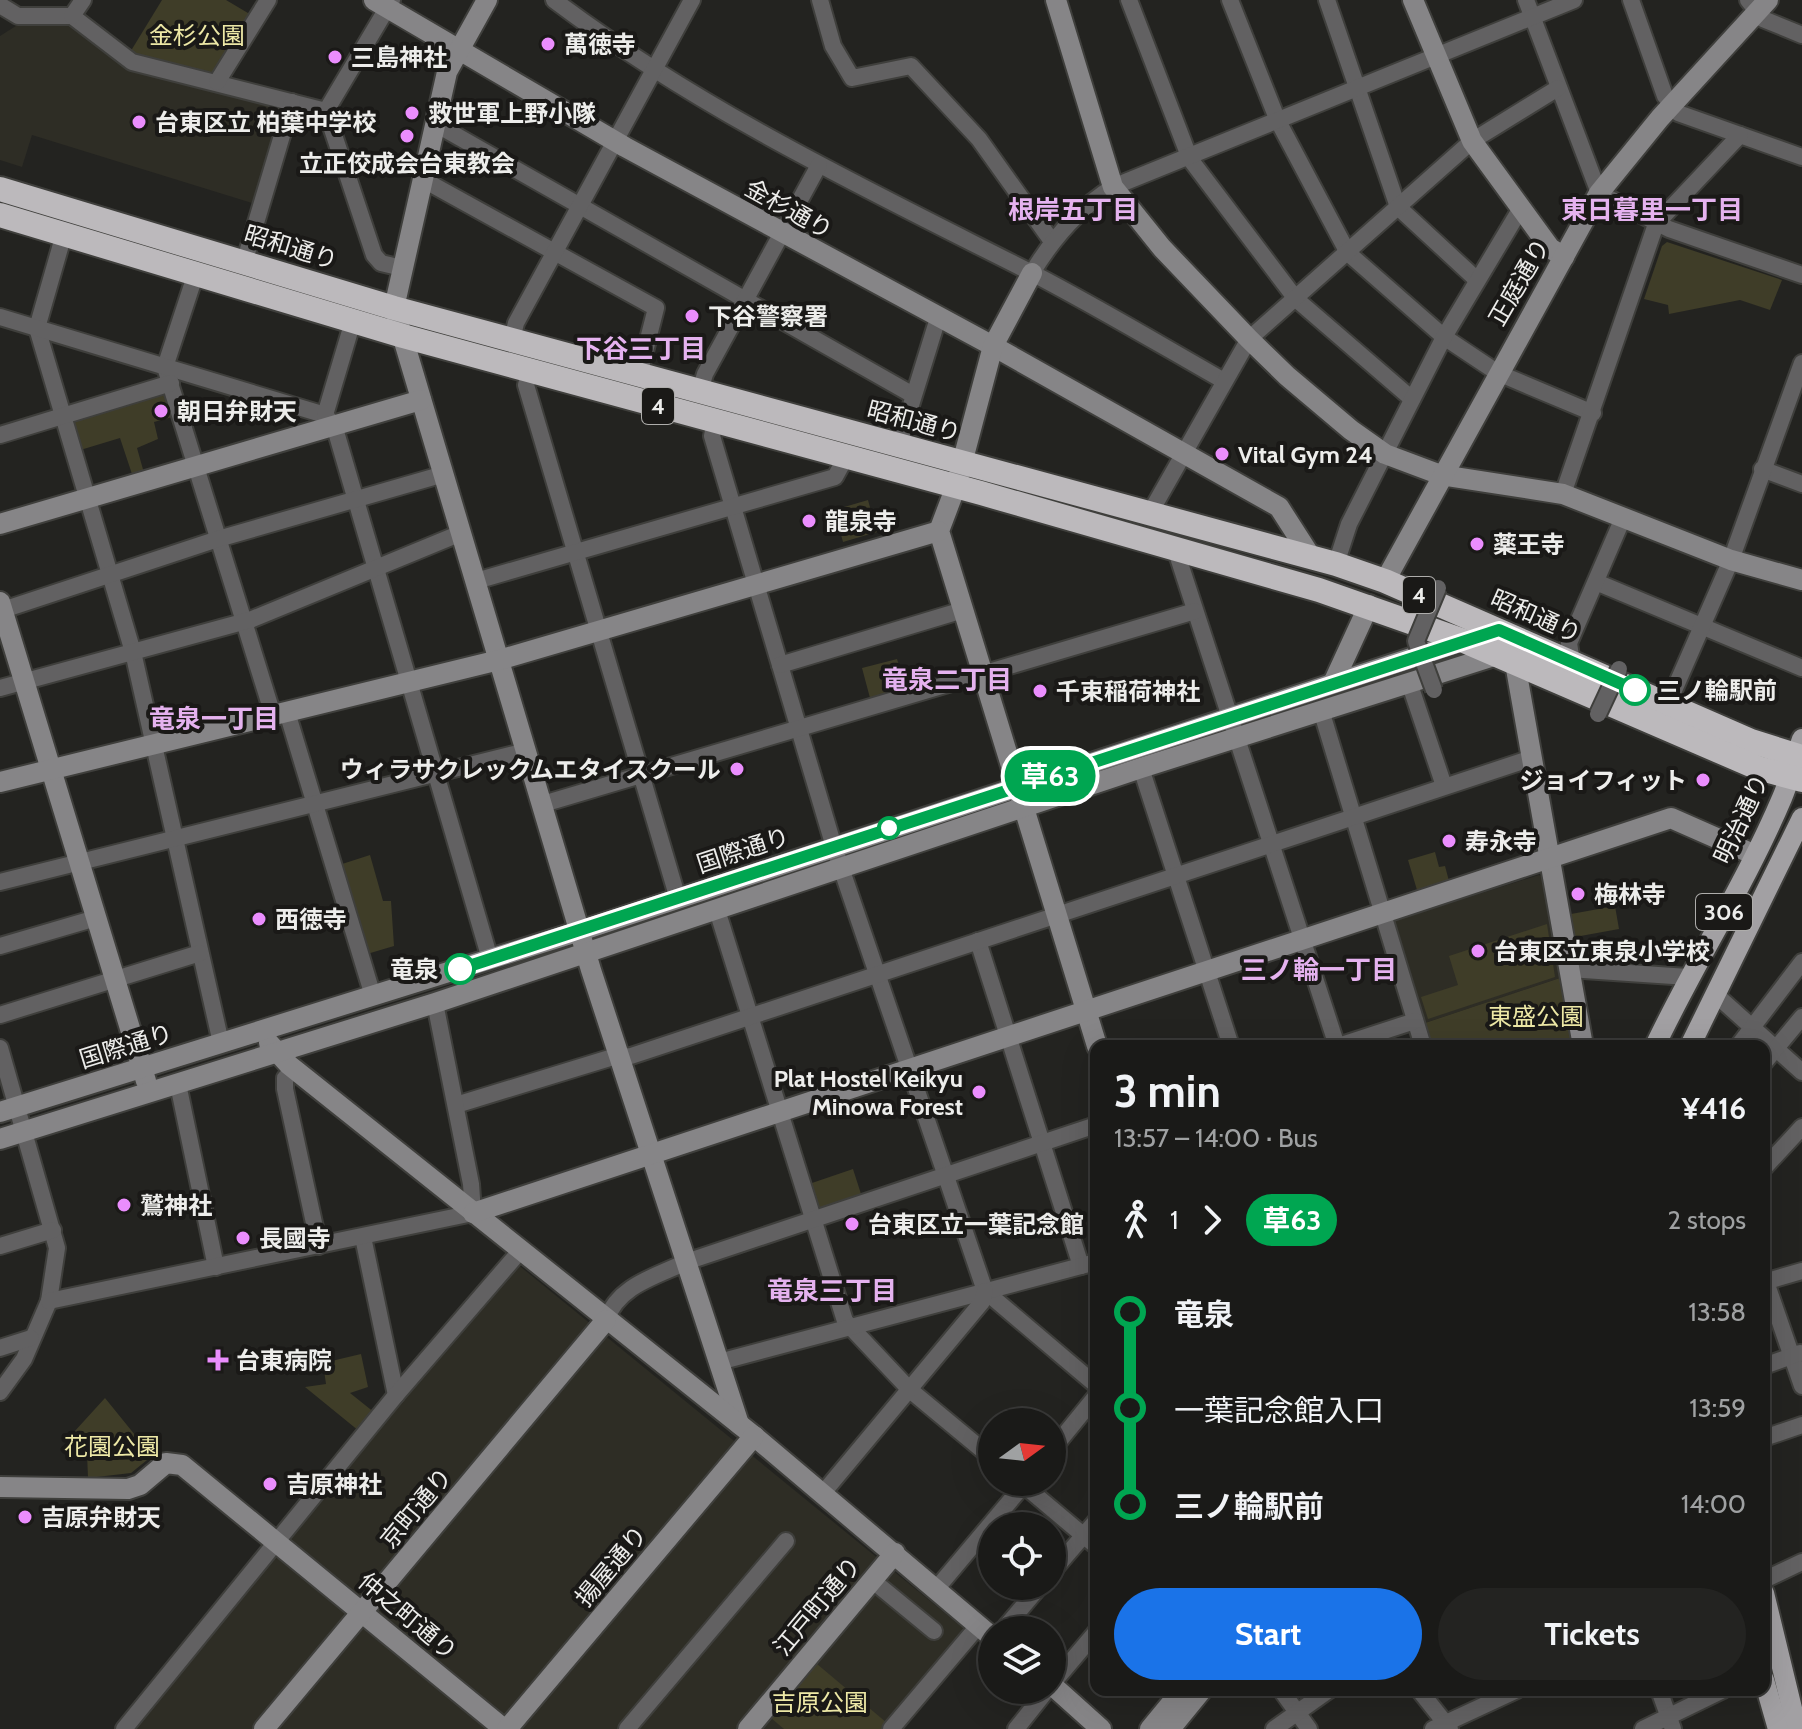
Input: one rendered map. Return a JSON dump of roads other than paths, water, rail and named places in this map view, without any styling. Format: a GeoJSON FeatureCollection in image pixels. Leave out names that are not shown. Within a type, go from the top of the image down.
{"type":"FeatureCollection","features":[{"type":"Feature","properties":{"kind":"highway","name":"昭和通り"},"geometry":{"type":"LineString","coordinates":[[0,189],[394,308],[898,447],[959,474],[1175,548],[1369,605],[1506,659],[1798,762]]}},
{"type":"Feature","properties":{"kind":"highway","name":"昭和通り"},"geometry":{"type":"LineString","coordinates":[[0,215],[403,336],[846,457],[959,474],[1150,513],[1336,564],[1385,581],[1798,762]]}},
{"type":"Feature","properties":{"kind":"main road","name":"明治通り"},"geometry":{"type":"LineString","coordinates":[[1658,1040],[1688,977],[1755,855],[1798,762]]}},
{"type":"Feature","properties":{"kind":"main road","name":"306"},"geometry":{"type":"LineString","coordinates":[[1693,1040],[1802,818]]}},
{"type":"Feature","properties":{"kind":"main road"},"geometry":{"type":"LineString","coordinates":[[1770,1618],[1797,1729]]}},
{"type":"Feature","properties":{"kind":"main road"},"geometry":{"type":"LineString","coordinates":[[1769,1696],[1778,1729]]}},
{"type":"Feature","properties":{"kind":"street"},"geometry":{"type":"LineString","coordinates":[[72,16],[83,0]]}},
{"type":"Feature","properties":{"kind":"street"},"geometry":{"type":"LineString","coordinates":[[217,82],[268,0]]}},
{"type":"Feature","properties":{"kind":"street"},"geometry":{"type":"LineString","coordinates":[[487,0],[457,49],[447,72],[394,308],[586,952],[721,1367],[746,1430]]}},
{"type":"Feature","properties":{"kind":"street"},"geometry":{"type":"LineString","coordinates":[[554,0],[655,70],[819,165],[1032,273],[1224,381]]}},
{"type":"Feature","properties":{"kind":"street"},"geometry":{"type":"LineString","coordinates":[[512,339],[516,323],[556,255],[692,0]]}},
{"type":"Feature","properties":{"kind":"street"},"geometry":{"type":"LineString","coordinates":[[820,0],[833,46],[852,78],[911,66],[979,139],[1051,240]]}},
{"type":"Feature","properties":{"kind":"street"},"geometry":{"type":"LineString","coordinates":[[1129,0],[1190,159],[1296,299],[1412,399]]}},
{"type":"Feature","properties":{"kind":"street"},"geometry":{"type":"LineString","coordinates":[[1230,0],[1278,121],[1348,253],[1444,337],[1498,373],[1593,413]]}},
{"type":"Feature","properties":{"kind":"street"},"geometry":{"type":"LineString","coordinates":[[1327,0],[1398,207],[1476,279]]}},
{"type":"Feature","properties":{"kind":"street"},"geometry":{"type":"LineString","coordinates":[[1413,0],[1434,57],[1472,141],[1550,248],[1564,257]]}},
{"type":"Feature","properties":{"kind":"street"},"geometry":{"type":"LineString","coordinates":[[1526,0],[1599,193],[1656,224],[1802,275]]}},
{"type":"Feature","properties":{"kind":"street"},"geometry":{"type":"LineString","coordinates":[[1095,1040],[939,531],[959,474],[993,346],[1051,240],[1096,198],[1113,187],[1190,159],[1357,87],[1574,0]]}},
{"type":"Feature","properties":{"kind":"street"},"geometry":{"type":"LineString","coordinates":[[1631,0],[1671,106],[1678,113],[1802,157]]}},
{"type":"Feature","properties":{"kind":"street"},"geometry":{"type":"LineString","coordinates":[[1060,1],[1113,187],[1162,248],[1249,339],[1319,404],[1385,454],[1441,475],[1563,494],[1731,560],[1802,580]]}},
{"type":"Feature","properties":{"kind":"street"},"geometry":{"type":"LineString","coordinates":[[385,3],[326,111],[374,255],[381,263],[402,268]]}},
{"type":"Feature","properties":{"kind":"street","name":"金杉通り"},"geometry":{"type":"LineString","coordinates":[[385,3],[616,142],[993,346],[1184,454],[1271,511],[1305,555],[1319,590]]}},
{"type":"Feature","properties":{"kind":"street"},"geometry":{"type":"LineString","coordinates":[[1757,4],[1802,35]]}},
{"type":"Feature","properties":{"kind":"street","name":"正庭通り"},"geometry":{"type":"LineString","coordinates":[[1385,581],[1599,193],[1757,4]]}},
{"type":"Feature","properties":{"kind":"street"},"geometry":{"type":"LineString","coordinates":[[0,5],[18,16],[72,16],[132,62],[326,111]]}},
{"type":"Feature","properties":{"kind":"street"},"geometry":{"type":"LineString","coordinates":[[1150,513],[1249,339],[1472,141],[1558,88]]}},
{"type":"Feature","properties":{"kind":"street"},"geometry":{"type":"LineString","coordinates":[[244,263],[292,102]]}},
{"type":"Feature","properties":{"kind":"street"},"geometry":{"type":"LineString","coordinates":[[434,123],[913,395]]}},
{"type":"Feature","properties":{"kind":"street"},"geometry":{"type":"LineString","coordinates":[[1563,494],[1656,224],[1740,135]]}},
{"type":"Feature","properties":{"kind":"street"},"geometry":{"type":"LineString","coordinates":[[700,391],[705,374],[819,165]]}},
{"type":"Feature","properties":{"kind":"street"},"geometry":{"type":"LineString","coordinates":[[422,179],[656,308],[639,375]]}},
{"type":"Feature","properties":{"kind":"street"},"geometry":{"type":"LineString","coordinates":[[1336,564],[1349,524],[1444,337],[1521,208]]}},
{"type":"Feature","properties":{"kind":"street"},"geometry":{"type":"LineString","coordinates":[[64,234],[37,328],[133,652],[221,1043]]}},
{"type":"Feature","properties":{"kind":"street"},"geometry":{"type":"LineString","coordinates":[[195,276],[168,375],[244,622],[315,805],[373,996]]}},
{"type":"Feature","properties":{"kind":"street"},"geometry":{"type":"LineString","coordinates":[[0,317],[168,375],[329,420]]}},
{"type":"Feature","properties":{"kind":"street"},"geometry":{"type":"LineString","coordinates":[[898,447],[938,318]]}},
{"type":"Feature","properties":{"kind":"street"},"geometry":{"type":"LineString","coordinates":[[353,321],[329,420],[490,959]]}},
{"type":"Feature","properties":{"kind":"street"},"geometry":{"type":"LineString","coordinates":[[1668,704],[1731,560],[1762,469],[1797,392],[1802,363]]}},
{"type":"Feature","properties":{"kind":"street"},"geometry":{"type":"LineString","coordinates":[[530,371],[526,385],[678,899]]}},
{"type":"Feature","properties":{"kind":"street"},"geometry":{"type":"LineString","coordinates":[[0,435],[63,417],[168,375]]}},
{"type":"Feature","properties":{"kind":"street"},"geometry":{"type":"LineString","coordinates":[[0,524],[197,465],[329,420],[421,400]]}},
{"type":"Feature","properties":{"kind":"street"},"geometry":{"type":"LineString","coordinates":[[715,422],[712,436],[834,847],[880,974],[985,1291],[1090,1380]]}},
{"type":"Feature","properties":{"kind":"street"},"geometry":{"type":"LineString","coordinates":[[476,581],[835,477],[846,457]]}},
{"type":"Feature","properties":{"kind":"street"},"geometry":{"type":"LineString","coordinates":[[1762,469],[1802,484]]}},
{"type":"Feature","properties":{"kind":"street"},"geometry":{"type":"LineString","coordinates":[[149,1092],[1,608],[218,539],[444,474]]}},
{"type":"Feature","properties":{"kind":"street"},"geometry":{"type":"LineString","coordinates":[[1572,663],[1569,643],[1623,518]]}},
{"type":"Feature","properties":{"kind":"street"},"geometry":{"type":"LineString","coordinates":[[0,782],[499,660],[939,531]]}},
{"type":"Feature","properties":{"kind":"street"},"geometry":{"type":"LineString","coordinates":[[0,688],[244,622],[461,533]]}},
{"type":"Feature","properties":{"kind":"street"},"geometry":{"type":"LineString","coordinates":[[1175,548],[1336,1040]]}},
{"type":"Feature","properties":{"kind":"street"},"geometry":{"type":"LineString","coordinates":[[1596,582],[1802,668]]}},
{"type":"Feature","properties":{"kind":"street"},"geometry":{"type":"LineString","coordinates":[[1442,589],[1410,640],[1444,786]]}},
{"type":"Feature","properties":{"kind":"street"},"geometry":{"type":"LineString","coordinates":[[1334,681],[1369,605]]}},
{"type":"Feature","properties":{"kind":"street"},"geometry":{"type":"LineString","coordinates":[[780,665],[963,610]]}},
{"type":"Feature","properties":{"kind":"street"},"geometry":{"type":"LineString","coordinates":[[543,804],[1195,611]]}},
{"type":"Feature","properties":{"kind":"street","name":"国際通り"},"geometry":{"type":"LineString","coordinates":[[9,1109],[580,931],[1334,681],[1499,630]]}},
{"type":"Feature","properties":{"kind":"street"},"geometry":{"type":"LineString","coordinates":[[1506,659],[1532,758],[1582,1040]]}},
{"type":"Feature","properties":{"kind":"street","name":"国際通り"},"geometry":{"type":"LineString","coordinates":[[0,1139],[435,1003],[1321,710],[1423,689],[1506,659]]}},
{"type":"Feature","properties":{"kind":"street"},"geometry":{"type":"LineString","coordinates":[[1598,714],[1619,669]]}},
{"type":"Feature","properties":{"kind":"street"},"geometry":{"type":"LineString","coordinates":[[1321,710],[1421,1040]]}},
{"type":"Feature","properties":{"kind":"street"},"geometry":{"type":"LineString","coordinates":[[0,882],[526,751]]}},
{"type":"Feature","properties":{"kind":"street"},"geometry":{"type":"LineString","coordinates":[[456,1105],[622,1057],[880,974],[1532,758]]}},
{"type":"Feature","properties":{"kind":"street"},"geometry":{"type":"LineString","coordinates":[[1141,768],[1229,1040]]}},
{"type":"Feature","properties":{"kind":"street"},"geometry":{"type":"LineString","coordinates":[[49,1301],[473,1213],[1671,818],[1755,855]]}},
{"type":"Feature","properties":{"kind":"street"},"geometry":{"type":"LineString","coordinates":[[717,910],[850,1329],[910,1390],[978,1446]]}},
{"type":"Feature","properties":{"kind":"street"},"geometry":{"type":"LineString","coordinates":[[0,946],[96,918]]}},
{"type":"Feature","properties":{"kind":"street"},"geometry":{"type":"LineString","coordinates":[[698,1393],[710,1391],[721,1367],[1088,1264],[1042,1144],[978,941]]}},
{"type":"Feature","properties":{"kind":"street"},"geometry":{"type":"LineString","coordinates":[[0,1015],[200,953]]}},
{"type":"Feature","properties":{"kind":"street"},"geometry":{"type":"LineString","coordinates":[[1743,1040],[1802,962]]}},
{"type":"Feature","properties":{"kind":"street"},"geometry":{"type":"LineString","coordinates":[[1569,969],[1688,977]]}},
{"type":"Feature","properties":{"kind":"street"},"geometry":{"type":"LineString","coordinates":[[1715,994],[1767,1040]]}},
{"type":"Feature","properties":{"kind":"street"},"geometry":{"type":"LineString","coordinates":[[435,1003],[456,1105],[473,1213]]}},
{"type":"Feature","properties":{"kind":"street"},"geometry":{"type":"LineString","coordinates":[[1770,1057],[1802,1017]]}},
{"type":"Feature","properties":{"kind":"street"},"geometry":{"type":"LineString","coordinates":[[1356,1040],[1415,1021]]}},
{"type":"Feature","properties":{"kind":"street"},"geometry":{"type":"LineString","coordinates":[[258,1031],[295,1070],[746,1430],[978,1624]]}},
{"type":"Feature","properties":{"kind":"street"},"geometry":{"type":"LineString","coordinates":[[1770,1043],[1802,1072]]}},
{"type":"Feature","properties":{"kind":"street"},"geometry":{"type":"LineString","coordinates":[[0,1048],[9,1109],[24,1132],[57,1248],[49,1301],[24,1359],[0,1392]]}},
{"type":"Feature","properties":{"kind":"street"},"geometry":{"type":"LineString","coordinates":[[295,1070],[285,1078],[285,1089],[319,1246]]}},
{"type":"Feature","properties":{"kind":"street"},"geometry":{"type":"LineString","coordinates":[[178,1084],[216,1267]]}},
{"type":"Feature","properties":{"kind":"street"},"geometry":{"type":"LineString","coordinates":[[606,1320],[611,1307],[627,1289],[686,1262],[815,1222],[1090,1127]]}},
{"type":"Feature","properties":{"kind":"street"},"geometry":{"type":"LineString","coordinates":[[1770,1162],[1802,1127]]}},
{"type":"Feature","properties":{"kind":"street"},"geometry":{"type":"LineString","coordinates":[[0,1246],[53,1230]]}},
{"type":"Feature","properties":{"kind":"street"},"geometry":{"type":"LineString","coordinates":[[363,1237],[396,1395]]}},
{"type":"Feature","properties":{"kind":"street"},"geometry":{"type":"LineString","coordinates":[[124,1729],[396,1395],[521,1250]]}},
{"type":"Feature","properties":{"kind":"street"},"geometry":{"type":"LineString","coordinates":[[1770,1279],[1802,1271]]}},
{"type":"Feature","properties":{"kind":"street"},"geometry":{"type":"LineString","coordinates":[[823,1493],[982,1302],[985,1291]]}},
{"type":"Feature","properties":{"kind":"street"},"geometry":{"type":"LineString","coordinates":[[1770,1292],[1797,1354],[1802,1386]]}},
{"type":"Feature","properties":{"kind":"street","name":"京町通り"},"geometry":{"type":"LineString","coordinates":[[264,1729],[606,1320]]}},
{"type":"Feature","properties":{"kind":"street"},"geometry":{"type":"LineString","coordinates":[[0,1348],[31,1338]]}},
{"type":"Feature","properties":{"kind":"street"},"geometry":{"type":"LineString","coordinates":[[1770,1364],[1797,1354]]}},
{"type":"Feature","properties":{"kind":"street"},"geometry":{"type":"LineString","coordinates":[[1066,1433],[1090,1403]]}},
{"type":"Feature","properties":{"kind":"street"},"geometry":{"type":"LineString","coordinates":[[1770,1436],[1802,1425]]}},
{"type":"Feature","properties":{"kind":"street","name":"揚屋通り"},"geometry":{"type":"LineString","coordinates":[[505,1729],[746,1430]]}},
{"type":"Feature","properties":{"kind":"street","name":"仲之町通り"},"geometry":{"type":"LineString","coordinates":[[0,1487],[128,1489],[140,1485],[159,1467],[175,1462],[505,1729]]}},
{"type":"Feature","properties":{"kind":"street"},"geometry":{"type":"LineString","coordinates":[[937,1588],[1012,1496]]}},
{"type":"Feature","properties":{"kind":"street"},"geometry":{"type":"LineString","coordinates":[[1038,1496],[1090,1541],[1066,1561]]}},
{"type":"Feature","properties":{"kind":"street"},"geometry":{"type":"LineString","coordinates":[[627,1729],[786,1541]]}},
{"type":"Feature","properties":{"kind":"street","name":"江戸町通り"},"geometry":{"type":"LineString","coordinates":[[748,1729],[895,1553]]}},
{"type":"Feature","properties":{"kind":"street"},"geometry":{"type":"LineString","coordinates":[[1770,1577],[1802,1562]]}},
{"type":"Feature","properties":{"kind":"street"},"geometry":{"type":"LineString","coordinates":[[872,1580],[934,1631]]}},
{"type":"Feature","properties":{"kind":"street"},"geometry":{"type":"LineString","coordinates":[[1015,1616],[1028,1600]]}},
{"type":"Feature","properties":{"kind":"street"},"geometry":{"type":"LineString","coordinates":[[1066,1668],[1090,1639]]}},
{"type":"Feature","properties":{"kind":"street"},"geometry":{"type":"LineString","coordinates":[[901,1726],[978,1640]]}},
{"type":"Feature","properties":{"kind":"street"},"geometry":{"type":"LineString","coordinates":[[1150,1729],[1177,1696]]}},
{"type":"Feature","properties":{"kind":"street"},"geometry":{"type":"LineString","coordinates":[[1179,1725],[1198,1696]]}},
{"type":"Feature","properties":{"kind":"street"},"geometry":{"type":"LineString","coordinates":[[1285,1696],[1309,1729]]}},
{"type":"Feature","properties":{"kind":"street"},"geometry":{"type":"LineString","coordinates":[[1274,1729],[1321,1696]]}},
{"type":"Feature","properties":{"kind":"street"},"geometry":{"type":"LineString","coordinates":[[1423,1696],[1443,1727],[1505,1696]]}},
{"type":"Feature","properties":{"kind":"street"},"geometry":{"type":"LineString","coordinates":[[1661,1696],[1671,1723]]}},
{"type":"Feature","properties":{"kind":"street"},"geometry":{"type":"LineString","coordinates":[[1643,1729],[1671,1723],[1714,1696]]}},
{"type":"Feature","properties":{"kind":"street"},"geometry":{"type":"LineString","coordinates":[[1066,1698],[1101,1729]]}},
{"type":"Feature","properties":{"kind":"street"},"geometry":{"type":"LineString","coordinates":[[1016,1729],[1036,1704]]}},
{"type":"Feature","properties":{"kind":"place","name":"萬徳寺"},"geometry":{"type":"Point","coordinates":[548,44]}},
{"type":"Feature","properties":{"kind":"place","name":"三島神社"},"geometry":{"type":"Point","coordinates":[335,57]}},
{"type":"Feature","properties":{"kind":"place","name":"救世軍上野小隊"},"geometry":{"type":"Point","coordinates":[412,113]}},
{"type":"Feature","properties":{"kind":"place","name":"台東区立 柏葉中学校"},"geometry":{"type":"Point","coordinates":[139,122]}},
{"type":"Feature","properties":{"kind":"place","name":"立正佼成会台東教会"},"geometry":{"type":"Point","coordinates":[407,136]}},
{"type":"Feature","properties":{"kind":"place","name":"下谷警察署"},"geometry":{"type":"Point","coordinates":[692,316]}},
{"type":"Feature","properties":{"kind":"place","name":"朝日弁財天"},"geometry":{"type":"Point","coordinates":[161,411]}},
{"type":"Feature","properties":{"kind":"place","name":"Vital Gym 24"},"geometry":{"type":"Point","coordinates":[1222,454]}},
{"type":"Feature","properties":{"kind":"place","name":"龍泉寺"},"geometry":{"type":"Point","coordinates":[809,521]}},
{"type":"Feature","properties":{"kind":"place","name":"薬王寺"},"geometry":{"type":"Point","coordinates":[1477,544]}},
{"type":"Feature","properties":{"kind":"place","name":"三ノ輪駅前"},"geometry":{"type":"Point","coordinates":[1635,690]}},
{"type":"Feature","properties":{"kind":"place","name":"千束稲荷神社"},"geometry":{"type":"Point","coordinates":[1040,691]}},
{"type":"Feature","properties":{"kind":"place","name":"ウィラサクレックムエタイスクール"},"geometry":{"type":"Point","coordinates":[737,769]}},
{"type":"Feature","properties":{"kind":"place","name":"ジョイフィット"},"geometry":{"type":"Point","coordinates":[1703,780]}},
{"type":"Feature","properties":{"kind":"place","name":"寿永寺"},"geometry":{"type":"Point","coordinates":[1449,841]}},
{"type":"Feature","properties":{"kind":"place","name":"梅林寺"},"geometry":{"type":"Point","coordinates":[1578,894]}},
{"type":"Feature","properties":{"kind":"place","name":"西徳寺"},"geometry":{"type":"Point","coordinates":[259,919]}},
{"type":"Feature","properties":{"kind":"place","name":"台東区立東泉小学校"},"geometry":{"type":"Point","coordinates":[1478,951]}},
{"type":"Feature","properties":{"kind":"place","name":"竜泉"},"geometry":{"type":"Point","coordinates":[460,969]}},
{"type":"Feature","properties":{"kind":"place","name":"Plat Hostel Keikyu Minowa Forest"},"geometry":{"type":"Point","coordinates":[979,1092]}},
{"type":"Feature","properties":{"kind":"place","name":"鷲神社"},"geometry":{"type":"Point","coordinates":[124,1205]}},
{"type":"Feature","properties":{"kind":"place","name":"台東区立一葉記念館"},"geometry":{"type":"Point","coordinates":[852,1224]}},
{"type":"Feature","properties":{"kind":"place","name":"長國寺"},"geometry":{"type":"Point","coordinates":[243,1238]}},
{"type":"Feature","properties":{"kind":"place","name":"台東病院"},"geometry":{"type":"Point","coordinates":[218,1360]}},
{"type":"Feature","properties":{"kind":"place","name":"吉原神社"},"geometry":{"type":"Point","coordinates":[270,1484]}},
{"type":"Feature","properties":{"kind":"place","name":"吉原弁財天"},"geometry":{"type":"Point","coordinates":[25,1517]}},
{"type":"Feature","properties":{"kind":"district","name":"根岸五丁目"},"geometry":{"type":"Point","coordinates":[1073,210]}},
{"type":"Feature","properties":{"kind":"district","name":"東日暮里一丁目"},"geometry":{"type":"Point","coordinates":[1652,210]}},
{"type":"Feature","properties":{"kind":"district","name":"下谷三丁目"},"geometry":{"type":"Point","coordinates":[641,349]}},
{"type":"Feature","properties":{"kind":"district","name":"竜泉二丁目"},"geometry":{"type":"Point","coordinates":[947,680]}},
{"type":"Feature","properties":{"kind":"district","name":"竜泉一丁目"},"geometry":{"type":"Point","coordinates":[214,719]}},
{"type":"Feature","properties":{"kind":"district","name":"三ノ輪一丁目"},"geometry":{"type":"Point","coordinates":[1319,970]}},
{"type":"Feature","properties":{"kind":"district","name":"竜泉三丁目"},"geometry":{"type":"Point","coordinates":[832,1291]}},
{"type":"Feature","properties":{"kind":"park label","name":"金杉公園"},"geometry":{"type":"Point","coordinates":[197,35]}},
{"type":"Feature","properties":{"kind":"park label","name":"東盛公園"},"geometry":{"type":"Point","coordinates":[1536,1016]}},
{"type":"Feature","properties":{"kind":"park label","name":"花園公園"},"geometry":{"type":"Point","coordinates":[112,1446]}},
{"type":"Feature","properties":{"kind":"park label","name":"吉原公園"},"geometry":{"type":"Point","coordinates":[820,1702]}}]}
